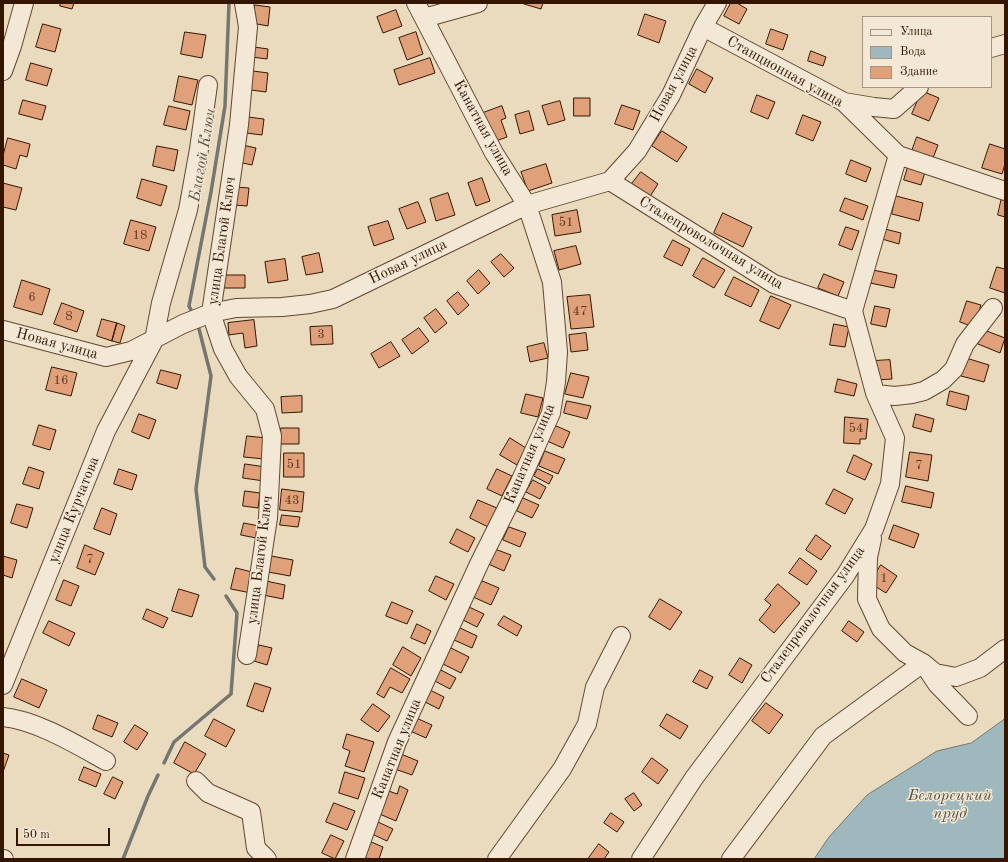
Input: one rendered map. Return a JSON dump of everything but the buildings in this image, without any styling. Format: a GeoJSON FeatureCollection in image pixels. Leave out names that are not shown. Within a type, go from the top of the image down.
{"type":"FeatureCollection","features":[{"type":"Feature","properties":{"kind":"street"},"geometry":{"type":"LineString","coordinates":[[3,71],[12,46],[24,3]]}},
{"type":"Feature","properties":{"kind":"street","name":"улица Благой Ключ"},"geometry":{"type":"LineString","coordinates":[[244,3],[248,27],[239,125],[211,314],[223,350],[238,376],[265,409],[272,436],[268,518],[247,655]]}},
{"type":"Feature","properties":{"kind":"street"},"geometry":{"type":"LineString","coordinates":[[420,11],[478,3]]}},
{"type":"Feature","properties":{"kind":"street","name":"Новая улица"},"geometry":{"type":"LineString","coordinates":[[3,330],[106,357],[132,351],[183,324],[211,314],[236,308],[282,307],[310,304],[333,299],[527,204],[610,181],[637,151],[672,95],[703,27],[717,3]]}},
{"type":"Feature","properties":{"kind":"street","name":"Канатная улица"},"geometry":{"type":"LineString","coordinates":[[355,859],[397,742],[480,562],[522,478],[551,413],[556,382],[558,352],[552,282],[527,204],[494,153],[420,11]]}},
{"type":"Feature","properties":{"kind":"street","name":"Станционная улица"},"geometry":{"type":"LineString","coordinates":[[703,27],[844,102],[898,155]]}},
{"type":"Feature","properties":{"kind":"street"},"geometry":{"type":"LineString","coordinates":[[992,48],[1005,44]]}},
{"type":"Feature","properties":{"kind":"street"},"geometry":{"type":"LineString","coordinates":[[154,340],[161,303],[188,210],[199,149],[208,85]]}},
{"type":"Feature","properties":{"kind":"street"},"geometry":{"type":"LineString","coordinates":[[844,102],[894,109],[918,88]]}},
{"type":"Feature","properties":{"kind":"street"},"geometry":{"type":"LineString","coordinates":[[853,311],[898,155],[1005,191]]}},
{"type":"Feature","properties":{"kind":"street","name":"Сталепроволочная улица"},"geometry":{"type":"LineString","coordinates":[[610,181],[774,284],[853,311],[876,394],[895,438],[890,484],[874,529],[845,576],[694,778],[641,859]]}},
{"type":"Feature","properties":{"kind":"street"},"geometry":{"type":"LineString","coordinates":[[876,394],[895,396],[912,394],[924,391],[943,380],[954,369],[965,344],[993,308]]}},
{"type":"Feature","properties":{"kind":"street","name":"улица Курчатова"},"geometry":{"type":"LineString","coordinates":[[3,685],[106,431],[154,340]]}},
{"type":"Feature","properties":{"kind":"street"},"geometry":{"type":"LineString","coordinates":[[874,529],[868,557],[867,599],[881,629],[905,653],[923,663],[935,673],[956,677],[980,668],[1005,649]]}},
{"type":"Feature","properties":{"kind":"street"},"geometry":{"type":"LineString","coordinates":[[497,859],[562,769],[587,724],[595,687],[621,636]]}},
{"type":"Feature","properties":{"kind":"street"},"geometry":{"type":"LineString","coordinates":[[923,663],[937,684],[968,716]]}},
{"type":"Feature","properties":{"kind":"street"},"geometry":{"type":"LineString","coordinates":[[731,859],[823,736],[923,663]]}},
{"type":"Feature","properties":{"kind":"street"},"geometry":{"type":"LineString","coordinates":[[3,717],[15,718],[63,737],[106,761]]}},
{"type":"Feature","properties":{"kind":"street"},"geometry":{"type":"LineString","coordinates":[[196,782],[208,793],[251,812],[256,848],[267,859]]}},
{"type":"Feature","properties":{"kind":"water","name":"Белорецкий пруд"},"geometry":{"type":"Polygon","coordinates":[[[1005,719],[1005,859],[814,859],[829,837],[867,795],[937,751],[971,743],[1005,719]]]}},
{"type":"Feature","properties":{"kind":"waterway","name":"Благой Ключ"},"geometry":{"type":"LineString","coordinates":[[191,310],[189,306],[211,192],[225,106],[229,3]]}},
{"type":"Feature","properties":{"kind":"waterway","name":"Благой Ключ"},"geometry":{"type":"LineString","coordinates":[[199,329],[211,376],[196,489],[205,567],[214,579]]}},
{"type":"Feature","properties":{"kind":"waterway","name":"Благой Ключ"},"geometry":{"type":"LineString","coordinates":[[164,763],[174,742],[231,694],[237,613],[226,596]]}},
{"type":"Feature","properties":{"kind":"waterway","name":"Благой Ключ"},"geometry":{"type":"LineString","coordinates":[[123,859],[158,775]]}}]}
